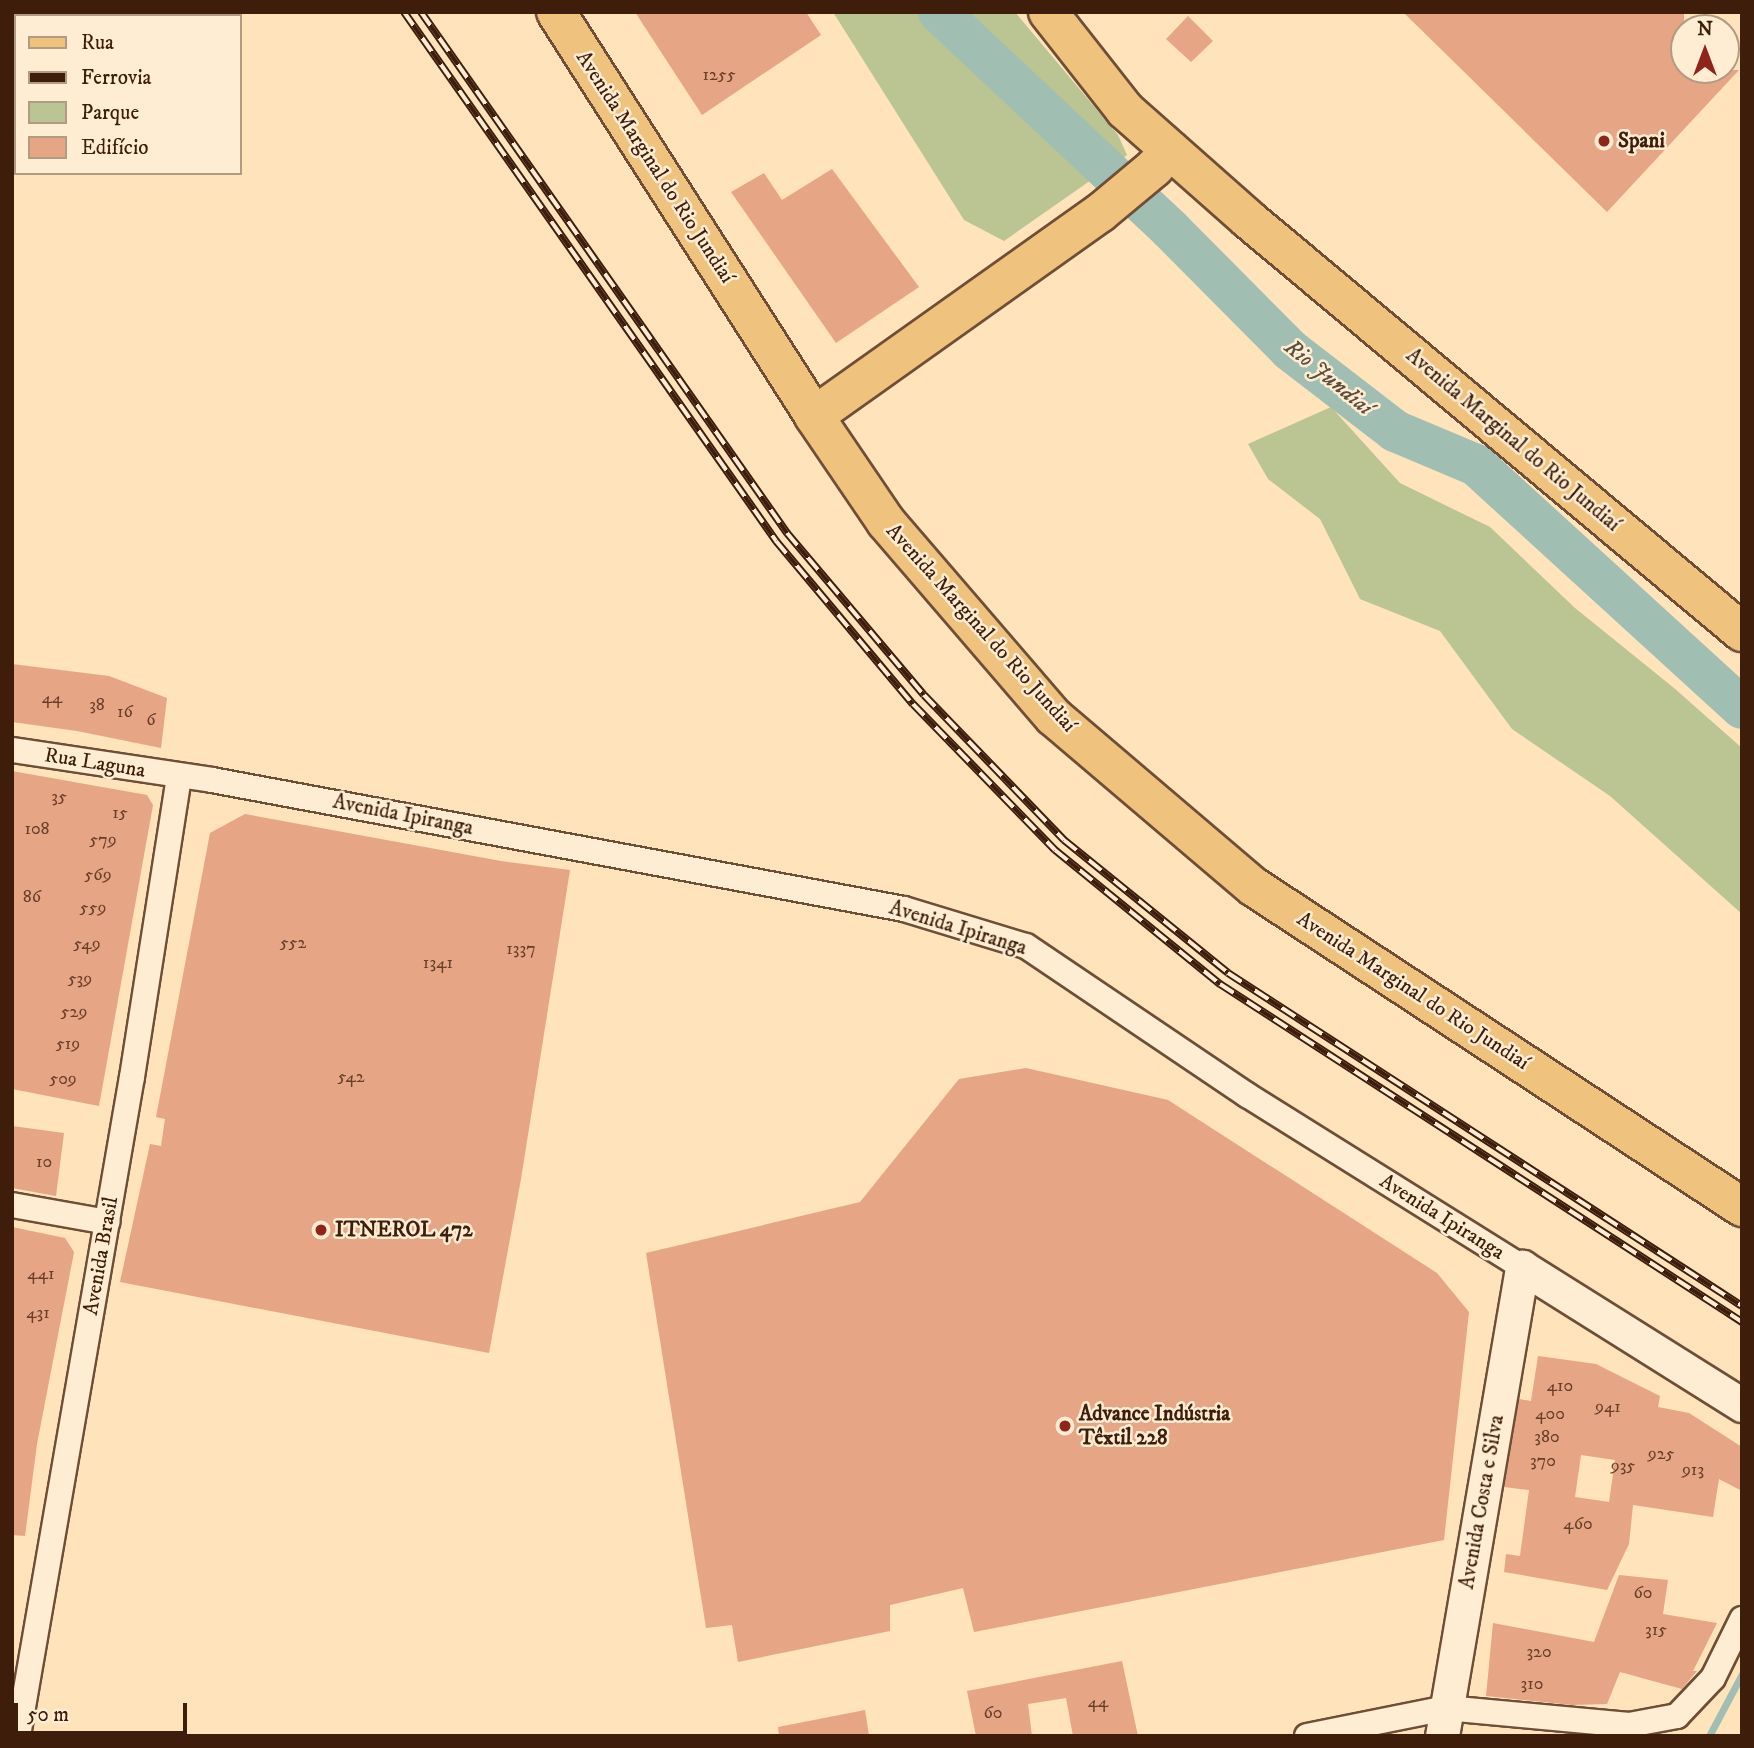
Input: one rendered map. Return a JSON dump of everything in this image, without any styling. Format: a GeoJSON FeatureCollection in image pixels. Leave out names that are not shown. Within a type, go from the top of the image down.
{"type":"FeatureCollection","features":[{"type":"Feature","properties":{"kind":"main road","name":"Avenida Marginal do Rio Jundiaí"},"geometry":{"type":"LineString","coordinates":[[556,12],[814,416],[886,522],[1065,726],[1254,887],[1742,1208]]}},
{"type":"Feature","properties":{"kind":"main road","name":"Avenida Marginal do Rio Jundiaí"},"geometry":{"type":"LineString","coordinates":[[1048,12],[1162,159],[1248,219],[1742,632]]}},
{"type":"Feature","properties":{"kind":"main road"},"geometry":{"type":"LineString","coordinates":[[814,416],[1100,213],[1162,159]]}},
{"type":"Feature","properties":{"kind":"main road","name":"Avenida Ipiranga"},"geometry":{"type":"LineString","coordinates":[[1522,1267],[1742,1405]]}},
{"type":"Feature","properties":{"kind":"main road","name":"Avenida Costa e Silva"},"geometry":{"type":"LineString","coordinates":[[1444,1722],[1522,1267]]}},
{"type":"Feature","properties":{"kind":"street","name":"Rua Laguna"},"geometry":{"type":"LineString","coordinates":[[12,750],[179,776]]}},
{"type":"Feature","properties":{"kind":"street","name":"Avenida Brasil"},"geometry":{"type":"LineString","coordinates":[[18,1736],[21,1667],[107,1222],[179,776]]}},
{"type":"Feature","properties":{"kind":"street","name":"Avenida Ipiranga"},"geometry":{"type":"LineString","coordinates":[[179,776],[904,909],[1026,946],[1247,1095],[1522,1267]]}},
{"type":"Feature","properties":{"kind":"street"},"geometry":{"type":"LineString","coordinates":[[12,1205],[107,1222]]}},
{"type":"Feature","properties":{"kind":"street"},"geometry":{"type":"LineString","coordinates":[[1307,1736],[1444,1722],[1629,1725],[1677,1716],[1713,1678],[1742,1619]]}},
{"type":"Feature","properties":{"kind":"green space"},"geometry":{"type":"Polygon","coordinates":[[[833,12],[1015,12],[1118,135],[1127,155],[1004,241],[964,220],[833,12]]]}},
{"type":"Feature","properties":{"kind":"green space"},"geometry":{"type":"Polygon","coordinates":[[[1331,407],[1400,483],[1490,527],[1575,608],[1674,688],[1742,748],[1742,914],[1610,796],[1512,729],[1440,631],[1360,599],[1320,519],[1268,479],[1248,444],[1331,407]]]}},
{"type":"Feature","properties":{"kind":"building"},"geometry":{"type":"Polygon","coordinates":[[[635,12],[806,12],[821,35],[702,115],[635,12]]]}},
{"type":"Feature","properties":{"kind":"building","name":"Spani"},"geometry":{"type":"Polygon","coordinates":[[[1403,12],[1684,12],[1670,14],[1670,84],[1726,84],[1607,212],[1403,12]]]}},
{"type":"Feature","properties":{"kind":"building"},"geometry":{"type":"Polygon","coordinates":[[[1188,16],[1213,41],[1191,62],[1166,39],[1188,16]]]}},
{"type":"Feature","properties":{"kind":"building"},"geometry":{"type":"Polygon","coordinates":[[[832,169],[919,287],[836,343],[731,192],[764,173],[782,200],[832,169]]]}},
{"type":"Feature","properties":{"kind":"building"},"geometry":{"type":"Polygon","coordinates":[[[12,664],[109,676],[167,698],[161,748],[77,731],[12,722],[12,664]]]}},
{"type":"Feature","properties":{"kind":"building"},"geometry":{"type":"Polygon","coordinates":[[[12,771],[147,795],[153,805],[99,1106],[12,1089],[12,771]]]}},
{"type":"Feature","properties":{"kind":"building"},"geometry":{"type":"Polygon","coordinates":[[[245,814],[501,861],[570,870],[521,1179],[489,1353],[120,1282],[150,1144],[161,1146],[165,1119],[156,1117],[210,833],[245,814]]]}},
{"type":"Feature","properties":{"kind":"building","name":"Advance Indústria Têxtil 228"},"geometry":{"type":"Polygon","coordinates":[[[1026,1068],[1168,1100],[1437,1273],[1469,1312],[1444,1540],[974,1632],[963,1588],[890,1605],[890,1631],[738,1662],[732,1625],[706,1628],[646,1253],[860,1202],[959,1079],[1026,1068]]]}},
{"type":"Feature","properties":{"kind":"building"},"geometry":{"type":"Polygon","coordinates":[[[12,1126],[64,1133],[56,1196],[12,1188],[12,1126]]]}},
{"type":"Feature","properties":{"kind":"building"},"geometry":{"type":"Polygon","coordinates":[[[12,1227],[65,1238],[74,1252],[37,1444],[25,1536],[12,1535],[12,1227]]]}},
{"type":"Feature","properties":{"kind":"building"},"geometry":{"type":"Polygon","coordinates":[[[1538,1356],[1596,1364],[1660,1396],[1658,1407],[1689,1413],[1742,1447],[1742,1491],[1719,1479],[1713,1517],[1633,1505],[1629,1544],[1607,1590],[1504,1572],[1506,1554],[1520,1556],[1529,1490],[1504,1487],[1519,1399],[1531,1401],[1538,1356]],[[1581,1455],[1575,1497],[1609,1502],[1615,1460],[1581,1455]]]}},
{"type":"Feature","properties":{"kind":"building"},"geometry":{"type":"Polygon","coordinates":[[[1619,1575],[1668,1580],[1663,1614],[1717,1623],[1693,1671],[1697,1671],[1682,1689],[1620,1672],[1607,1704],[1572,1705],[1486,1696],[1493,1623],[1594,1642],[1619,1575]]]}},
{"type":"Feature","properties":{"kind":"building"},"geometry":{"type":"Polygon","coordinates":[[[1122,1661],[1138,1736],[1073,1736],[1066,1698],[1028,1704],[1032,1736],[976,1736],[967,1691],[1122,1661]]]}},
{"type":"Feature","properties":{"kind":"building"},"geometry":{"type":"Polygon","coordinates":[[[865,1710],[869,1736],[779,1736],[778,1727],[865,1710]]]}},
{"type":"Feature","properties":{"kind":"waterway","name":"Rio Jundiaí"},"geometry":{"type":"LineString","coordinates":[[939,12],[1170,229],[1290,350],[1395,431],[1476,465],[1742,708]]}},
{"type":"Feature","properties":{"kind":"waterway"},"geometry":{"type":"LineString","coordinates":[[1709,1736],[1742,1674]]}},
{"type":"Feature","properties":{"kind":"railway"},"geometry":{"type":"LineString","coordinates":[[404,12],[776,541],[913,704],[1055,850],[1220,984],[1742,1322]]}},
{"type":"Feature","properties":{"kind":"railway"},"geometry":{"type":"LineString","coordinates":[[421,12],[787,533],[924,695],[1064,840],[1228,973],[1742,1306]]}},
{"type":"Feature","properties":{"kind":"place","name":"Spani"},"geometry":{"type":"Point","coordinates":[1604,141]}},
{"type":"Feature","properties":{"kind":"place","name":"ITNEROL 472"},"geometry":{"type":"Point","coordinates":[321,1230]}},
{"type":"Feature","properties":{"kind":"place","name":"Advance Indústria Têxtil 228"},"geometry":{"type":"Point","coordinates":[1065,1426]}}]}
